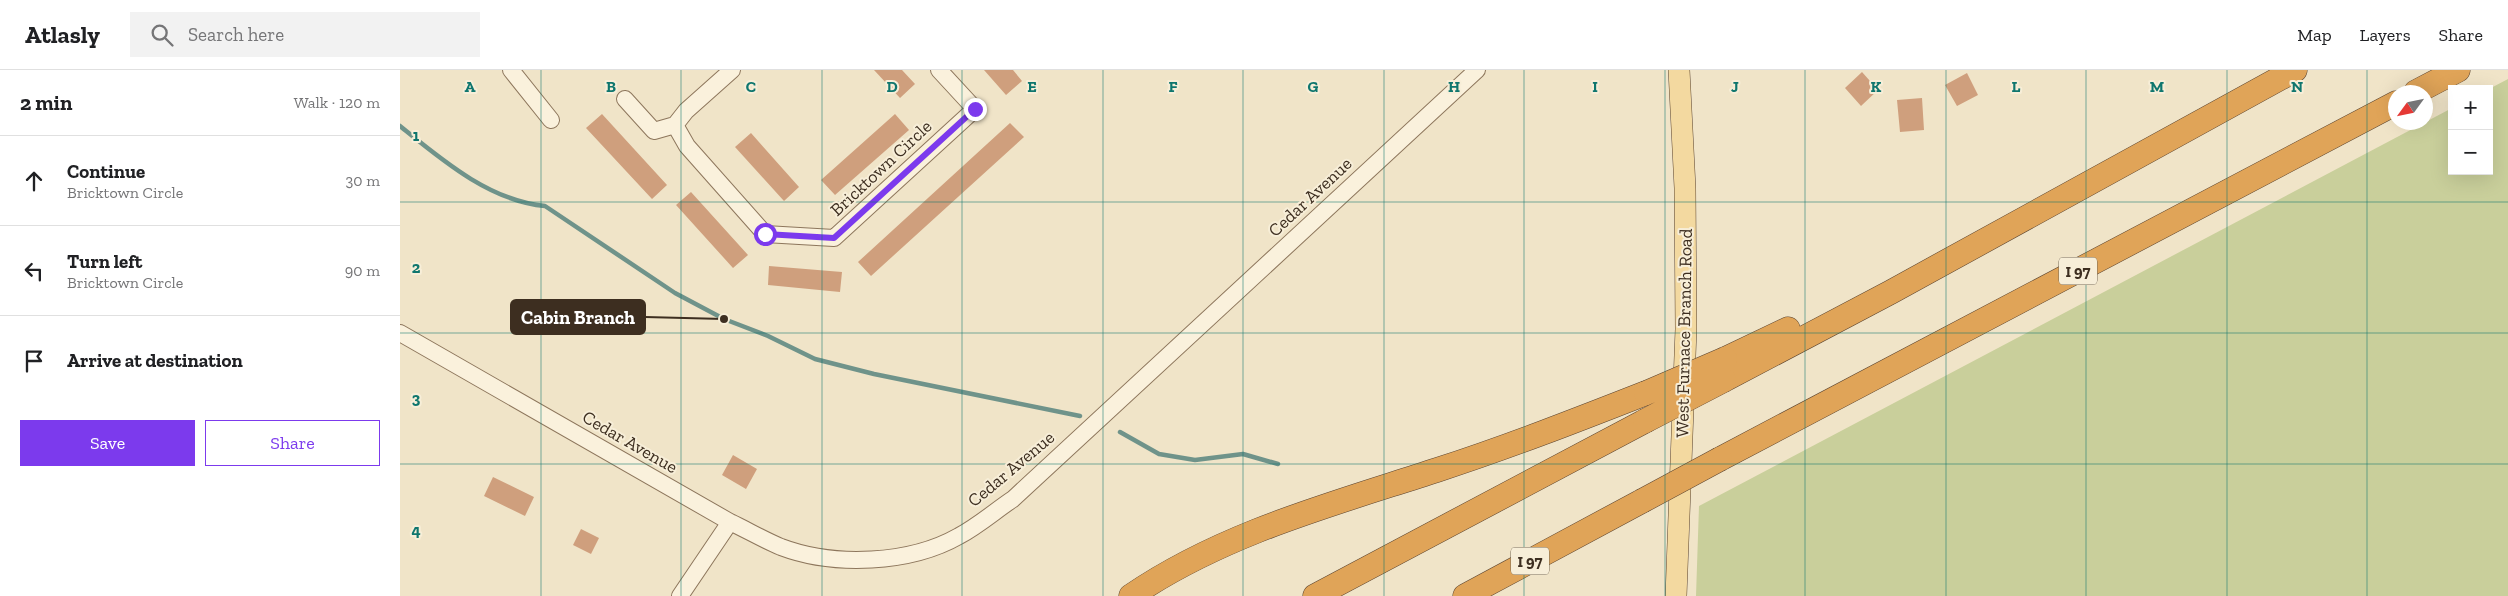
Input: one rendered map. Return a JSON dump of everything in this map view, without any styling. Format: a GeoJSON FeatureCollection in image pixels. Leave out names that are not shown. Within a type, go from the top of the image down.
{"type":"FeatureCollection","features":[{"type":"Feature","properties":{"kind":"highway"},"geometry":{"type":"LineString","coordinates":[[1315,596],[1645,421],[1725,370],[1891,292],[2295,70]]}},
{"type":"Feature","properties":{"kind":"highway"},"geometry":{"type":"LineString","coordinates":[[2429,85],[2458,70]]}},
{"type":"Feature","properties":{"kind":"highway","name":"I 97"},"geometry":{"type":"LineString","coordinates":[[1465,596],[1642,500],[2388,107]]}},
{"type":"Feature","properties":{"kind":"highway"},"geometry":{"type":"LineString","coordinates":[[1131,596],[1189,562],[1252,532],[1489,454],[1646,393],[1725,370]]}},
{"type":"Feature","properties":{"kind":"main road","name":"West Furnace Branch Road"},"geometry":{"type":"LineString","coordinates":[[1676,596],[1686,329],[1685,188],[1679,70]]}},
{"type":"Feature","properties":{"kind":"street"},"geometry":{"type":"LineString","coordinates":[[510,70],[550,120]]}},
{"type":"Feature","properties":{"kind":"street"},"geometry":{"type":"LineString","coordinates":[[625,99],[654,131],[675,125],[686,111],[732,70]]}},
{"type":"Feature","properties":{"kind":"street","name":"Bricktown Circle"},"geometry":{"type":"LineString","coordinates":[[675,125],[687,146],[765,234],[834,238],[975,109],[939,70]]}},
{"type":"Feature","properties":{"kind":"street","name":"Cedar Avenue"},"geometry":{"type":"LineString","coordinates":[[400,333],[730,522],[782,547],[830,559],[881,559],[914,554],[959,537],[1013,499],[1477,70]]}},
{"type":"Feature","properties":{"kind":"street"},"geometry":{"type":"LineString","coordinates":[[680,596],[730,522]]}},
{"type":"Feature","properties":{"kind":"green space"},"geometry":{"type":"Polygon","coordinates":[[[2508,79],[2508,596],[1696,596],[1699,506],[2410,130],[2433,130],[2433,118],[2448,110],[2448,175],[2493,175],[2493,87],[2508,79]]]}},
{"type":"Feature","properties":{"kind":"building"},"geometry":{"type":"Polygon","coordinates":[[[874,70],[902,70],[915,84],[900,98],[874,70]]]}},
{"type":"Feature","properties":{"kind":"building"},"geometry":{"type":"Polygon","coordinates":[[[984,70],[1013,70],[1022,81],[1006,95],[984,70]]]}},
{"type":"Feature","properties":{"kind":"building"},"geometry":{"type":"Polygon","coordinates":[[[1862,72],[1878,90],[1861,106],[1845,88],[1862,72]]]}},
{"type":"Feature","properties":{"kind":"building"},"geometry":{"type":"Polygon","coordinates":[[[1967,73],[1978,95],[1957,106],[1945,85],[1967,73]]]}},
{"type":"Feature","properties":{"kind":"building"},"geometry":{"type":"Polygon","coordinates":[[[1922,98],[1924,130],[1900,132],[1897,100],[1922,98]]]}},
{"type":"Feature","properties":{"kind":"building"},"geometry":{"type":"Polygon","coordinates":[[[602,114],[667,185],[652,199],[586,128],[602,114]]]}},
{"type":"Feature","properties":{"kind":"building"},"geometry":{"type":"Polygon","coordinates":[[[895,114],[909,130],[835,195],[821,180],[895,114]]]}},
{"type":"Feature","properties":{"kind":"building"},"geometry":{"type":"Polygon","coordinates":[[[1010,123],[1024,137],[871,276],[858,262],[1010,123]]]}},
{"type":"Feature","properties":{"kind":"building"},"geometry":{"type":"Polygon","coordinates":[[[751,133],[799,187],[784,201],[735,147],[751,133]]]}},
{"type":"Feature","properties":{"kind":"building"},"geometry":{"type":"Polygon","coordinates":[[[691,192],[748,255],[733,268],[676,205],[691,192]]]}},
{"type":"Feature","properties":{"kind":"building"},"geometry":{"type":"Polygon","coordinates":[[[769,266],[842,272],[840,292],[768,285],[769,266]]]}},
{"type":"Feature","properties":{"kind":"building"},"geometry":{"type":"Polygon","coordinates":[[[733,455],[757,469],[746,489],[722,475],[733,455]]]}},
{"type":"Feature","properties":{"kind":"building"},"geometry":{"type":"Polygon","coordinates":[[[493,477],[534,497],[525,516],[484,496],[493,477]]]}},
{"type":"Feature","properties":{"kind":"building"},"geometry":{"type":"Polygon","coordinates":[[[581,529],[599,538],[591,554],[573,545],[581,529]]]}},
{"type":"Feature","properties":{"kind":"waterway"},"geometry":{"type":"LineString","coordinates":[[400,126],[468,177],[505,196],[525,203],[545,206],[675,293],[724,319],[768,336],[815,359],[874,374],[1080,416]]}},
{"type":"Feature","properties":{"kind":"waterway"},"geometry":{"type":"LineString","coordinates":[[1120,432],[1159,454],[1195,460],[1243,454],[1278,464]]}},
{"type":"Feature","properties":{"kind":"place","name":"Cabin Branch"},"geometry":{"type":"Point","coordinates":[724,319]}},
{"type":"Feature","properties":{"kind":"route"},"geometry":{"type":"LineString","coordinates":[[765,234],[834,238],[975,109]]}}]}
